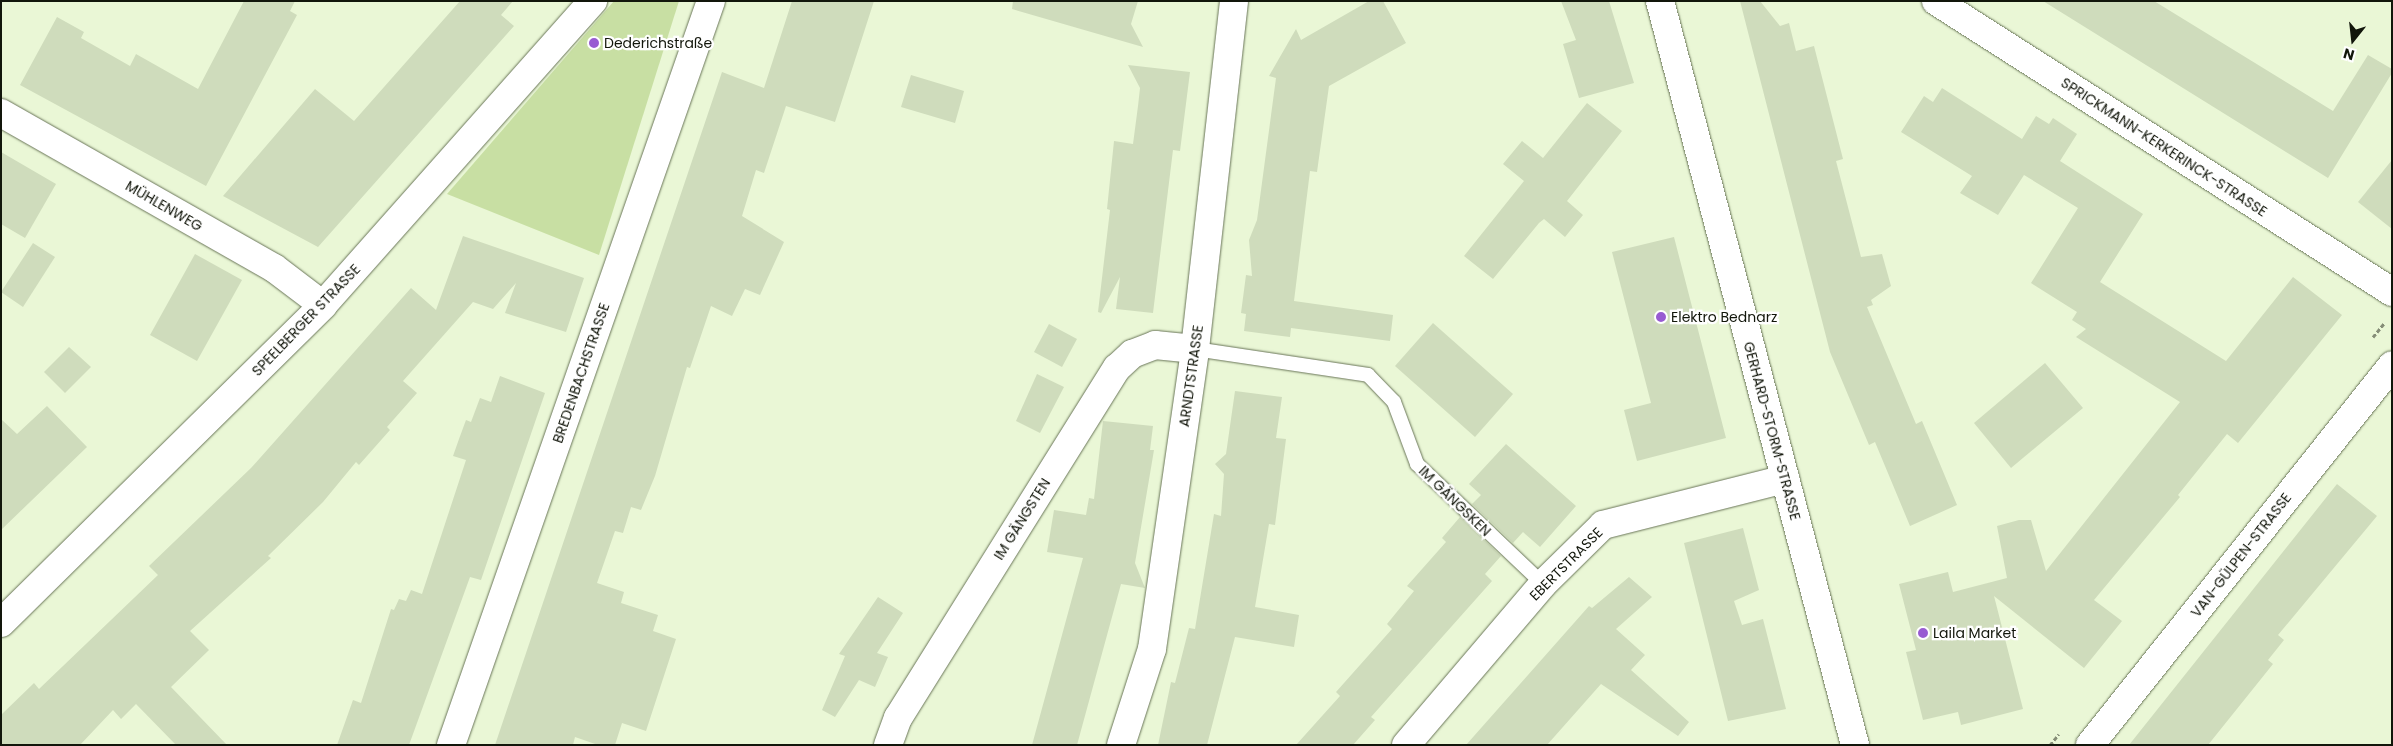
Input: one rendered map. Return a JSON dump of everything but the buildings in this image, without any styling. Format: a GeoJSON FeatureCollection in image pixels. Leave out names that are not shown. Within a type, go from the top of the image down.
{"type":"FeatureCollection","features":[{"type":"Feature","properties":{"kind":"street","name":"SPEELBERGER STRASSE"},"geometry":{"type":"LineString","coordinates":[[1,623],[323,305],[594,1]]}},
{"type":"Feature","properties":{"kind":"street","name":"BREDENBACHSTRASSE"},"geometry":{"type":"LineString","coordinates":[[451,745],[711,1]]}},
{"type":"Feature","properties":{"kind":"street","name":"ARNDTSTRASSE"},"geometry":{"type":"LineString","coordinates":[[1121,745],[1152,649],[1195,349],[1234,1]]}},
{"type":"Feature","properties":{"kind":"street","name":"GERHARD-STORM-STRASSE"},"geometry":{"type":"LineString","coordinates":[[1660,1],[1855,745]]}},
{"type":"Feature","properties":{"kind":"street","name":"SPRICKMANN-KERKERINCK-STRASSE"},"geometry":{"type":"LineString","coordinates":[[1936,1],[2392,292]]}},
{"type":"Feature","properties":{"kind":"street","name":"MÜHLENWEG"},"geometry":{"type":"LineString","coordinates":[[1,114],[274,268],[323,305]]}},
{"type":"Feature","properties":{"kind":"street","name":"IM GÄNGSTEN"},"geometry":{"type":"LineString","coordinates":[[888,745],[898,718],[1117,368],[1132,354],[1156,345],[1195,349]]}},
{"type":"Feature","properties":{"kind":"street","name":"VAN-GÜLPEN-STRASSE"},"geometry":{"type":"LineString","coordinates":[[2090,745],[2392,364]]}},
{"type":"Feature","properties":{"kind":"street","name":"EBERTSTRASSE"},"geometry":{"type":"LineString","coordinates":[[1406,745],[1543,584],[1603,525],[1785,479]]}},
{"type":"Feature","properties":{"kind":"lane","name":"IM GÄNGSKEN"},"geometry":{"type":"LineString","coordinates":[[1195,349],[1368,375],[1394,402],[1417,464],[1543,584]]}},
{"type":"Feature","properties":{"kind":"green space"},"geometry":{"type":"Polygon","coordinates":[[[614,1],[679,1],[599,255],[447,194],[614,1]]]}},
{"type":"Feature","properties":{"kind":"place","name":"Dederichstraße"},"geometry":{"type":"Point","coordinates":[594,43]}},
{"type":"Feature","properties":{"kind":"place","name":"Elektro Bednarz"},"geometry":{"type":"Point","coordinates":[1661,317]}},
{"type":"Feature","properties":{"kind":"place","name":"Laila Market"},"geometry":{"type":"Point","coordinates":[1923,633]}}]}
